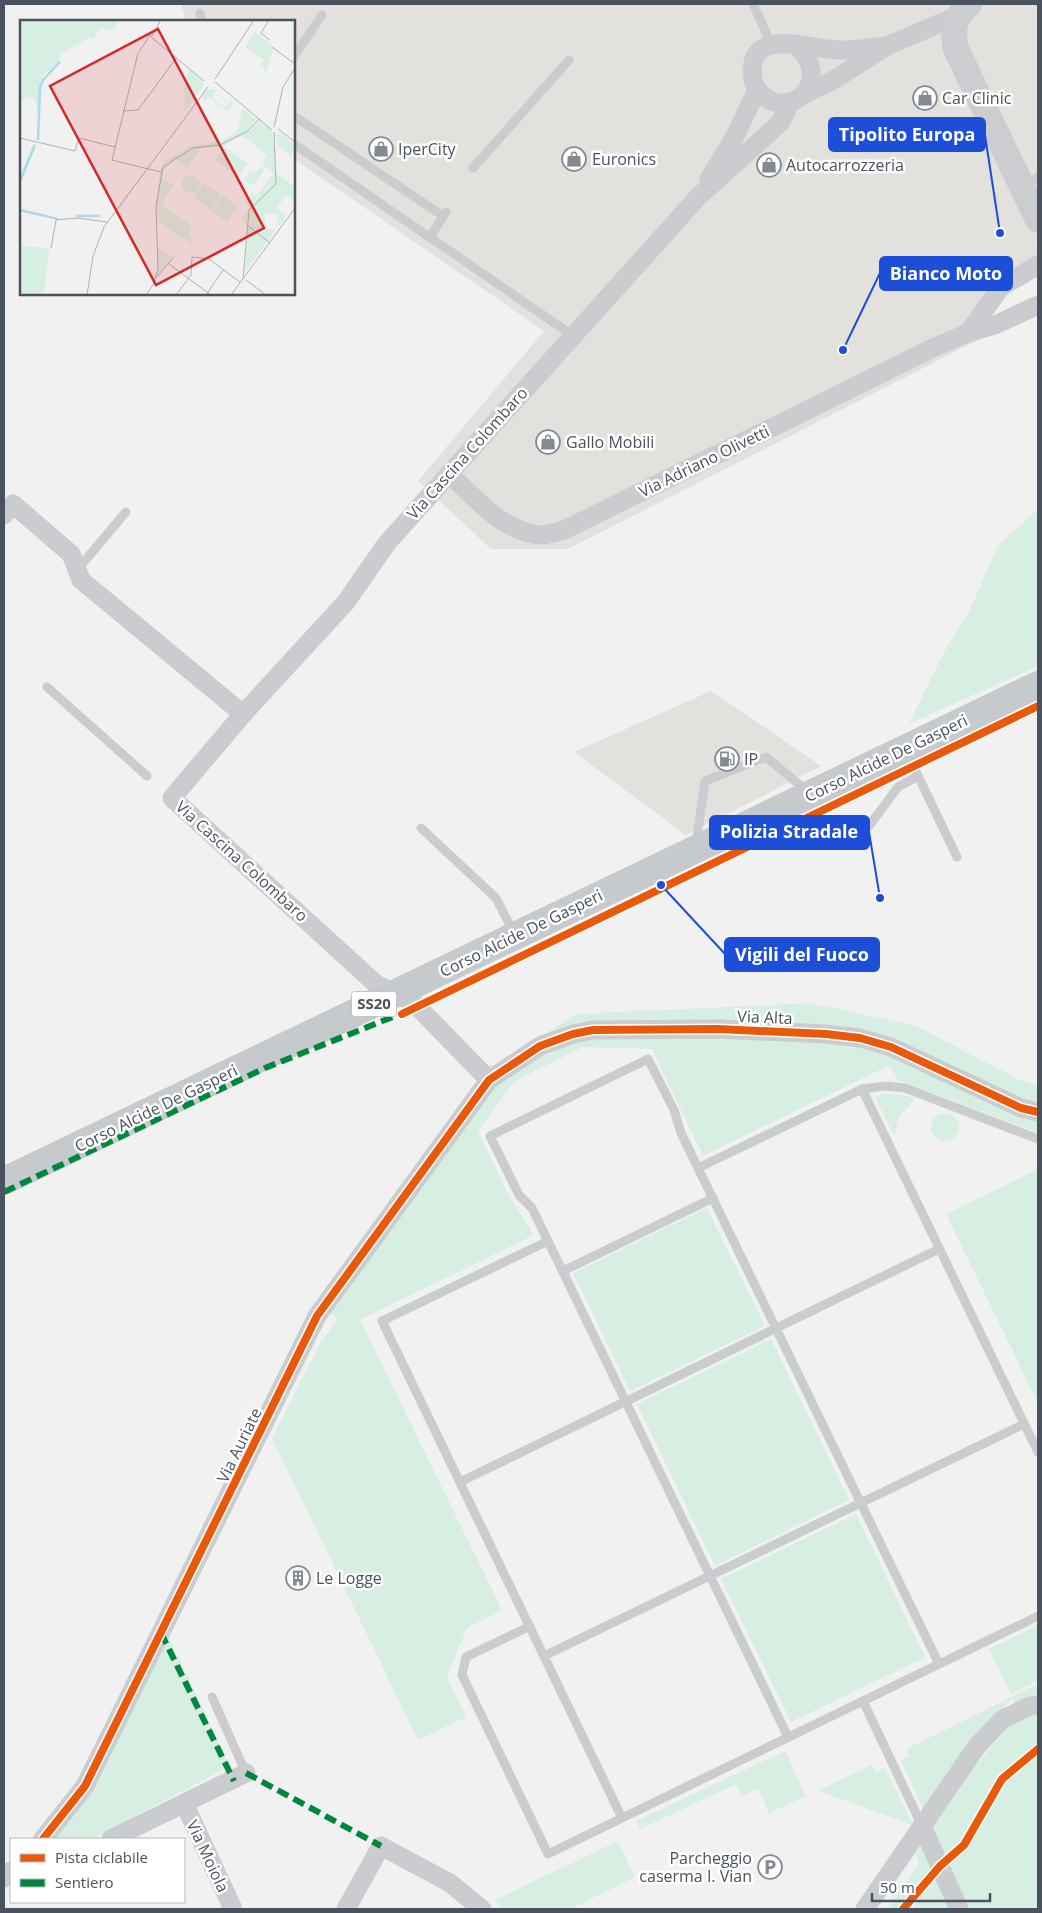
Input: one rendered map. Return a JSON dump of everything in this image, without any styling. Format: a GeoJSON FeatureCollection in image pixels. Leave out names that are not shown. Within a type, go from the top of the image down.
{"type":"FeatureCollection","features":[{"type":"Feature","properties":{"kind":"main road"},"geometry":{"type":"LineString","coordinates":[[963,10],[953,31],[956,49],[1030,181],[1038,220]]}},
{"type":"Feature","properties":{"kind":"main road","name":"Corso Alcide De Gasperi"},"geometry":{"type":"LineString","coordinates":[[4,1181],[905,749],[1037,688]]}},
{"type":"Feature","properties":{"kind":"street"},"geometry":{"type":"LineString","coordinates":[[887,46],[840,50],[798,46],[784,42],[771,44],[759,52],[752,65],[752,78],[757,90],[766,99],[778,103],[798,98],[832,81],[887,46],[963,10]]}},
{"type":"Feature","properties":{"kind":"street"},"geometry":{"type":"LineString","coordinates":[[798,46],[808,55],[813,68],[812,82],[798,98]]}},
{"type":"Feature","properties":{"kind":"street","name":"Via Cascina Colombaro"},"geometry":{"type":"LineString","coordinates":[[698,197],[734,138],[757,90]]}},
{"type":"Feature","properties":{"kind":"street","name":"Via Cascina Colombaro"},"geometry":{"type":"LineString","coordinates":[[397,993],[376,984],[169,795],[346,602],[387,543],[572,335],[698,197],[780,122],[798,98]]}},
{"type":"Feature","properties":{"kind":"street"},"geometry":{"type":"LineString","coordinates":[[968,333],[1001,287],[1038,265]]}},
{"type":"Feature","properties":{"kind":"street","name":"Via Adriano Olivetti"},"geometry":{"type":"LineString","coordinates":[[449,474],[503,523],[521,531],[543,535],[564,530],[926,352],[968,333],[995,325],[1038,304]]}},
{"type":"Feature","properties":{"kind":"street"},"geometry":{"type":"LineString","coordinates":[[4,515],[13,504],[71,554],[82,580],[243,714]]}},
{"type":"Feature","properties":{"kind":"street"},"geometry":{"type":"LineString","coordinates":[[397,993],[413,1002],[489,1080]]}},
{"type":"Feature","properties":{"kind":"street","name":"Via Alta"},"geometry":{"type":"LineString","coordinates":[[489,1080],[540,1046],[573,1034],[593,1030],[718,1029],[826,1034],[860,1038],[891,1047],[1020,1108],[1038,1112]]}},
{"type":"Feature","properties":{"kind":"street","name":"Via Auriate"},"geometry":{"type":"LineString","coordinates":[[44,1838],[85,1786],[318,1316],[489,1080]]}},
{"type":"Feature","properties":{"kind":"street"},"geometry":{"type":"LineString","coordinates":[[865,1909],[923,1828],[945,1791],[977,1746],[1003,1719],[1030,1706],[1038,1705]]}},
{"type":"Feature","properties":{"kind":"street","name":"Via Moiola"},"geometry":{"type":"LineString","coordinates":[[113,1838],[246,1773]]}},
{"type":"Feature","properties":{"kind":"street","name":"Via Moiola"},"geometry":{"type":"LineString","coordinates":[[184,1804],[233,1909]]}},
{"type":"Feature","properties":{"kind":"street"},"geometry":{"type":"LineString","coordinates":[[923,1828],[959,1909]]}},
{"type":"Feature","properties":{"kind":"street"},"geometry":{"type":"LineString","coordinates":[[346,1909],[381,1846],[450,1883],[482,1909]]}},
{"type":"Feature","properties":{"kind":"lane"},"geometry":{"type":"LineString","coordinates":[[753,4],[771,44]]}},
{"type":"Feature","properties":{"kind":"lane"},"geometry":{"type":"LineString","coordinates":[[295,55],[322,15]]}},
{"type":"Feature","properties":{"kind":"lane"},"geometry":{"type":"LineString","coordinates":[[473,168],[569,60]]}},
{"type":"Feature","properties":{"kind":"lane"},"geometry":{"type":"LineString","coordinates":[[295,117],[444,214],[430,237]]}},
{"type":"Feature","properties":{"kind":"lane"},"geometry":{"type":"LineString","coordinates":[[295,145],[572,335]]}},
{"type":"Feature","properties":{"kind":"lane"},"geometry":{"type":"LineString","coordinates":[[77,570],[126,512]]}},
{"type":"Feature","properties":{"kind":"lane"},"geometry":{"type":"LineString","coordinates":[[47,687],[147,776]]}},
{"type":"Feature","properties":{"kind":"lane"},"geometry":{"type":"LineString","coordinates":[[905,749],[957,857]]}},
{"type":"Feature","properties":{"kind":"lane"},"geometry":{"type":"LineString","coordinates":[[695,850],[705,781],[766,757],[811,794]]}},
{"type":"Feature","properties":{"kind":"lane"},"geometry":{"type":"LineString","coordinates":[[863,834],[898,787],[918,776]]}},
{"type":"Feature","properties":{"kind":"lane"},"geometry":{"type":"LineString","coordinates":[[421,828],[496,898],[516,936]]}},
{"type":"Feature","properties":{"kind":"lane"},"geometry":{"type":"LineString","coordinates":[[788,1737],[532,1208],[518,1195],[490,1136],[648,1059],[674,1110],[681,1133],[939,1664]]}},
{"type":"Feature","properties":{"kind":"lane"},"geometry":{"type":"LineString","coordinates":[[698,1168],[862,1089],[884,1086],[905,1088],[1038,1139]]}},
{"type":"Feature","properties":{"kind":"lane"},"geometry":{"type":"LineString","coordinates":[[862,1089],[1038,1452]]}},
{"type":"Feature","properties":{"kind":"lane"},"geometry":{"type":"LineString","coordinates":[[563,1271],[713,1198]]}},
{"type":"Feature","properties":{"kind":"lane"},"geometry":{"type":"LineString","coordinates":[[548,1241],[382,1321],[622,1818]]}},
{"type":"Feature","properties":{"kind":"lane"},"geometry":{"type":"LineString","coordinates":[[460,1482],[939,1249]]}},
{"type":"Feature","properties":{"kind":"lane"},"geometry":{"type":"LineString","coordinates":[[544,1656],[1024,1424]]}},
{"type":"Feature","properties":{"kind":"lane"},"geometry":{"type":"LineString","coordinates":[[530,1626],[466,1657],[462,1675],[548,1854],[1038,1616]]}},
{"type":"Feature","properties":{"kind":"lane"},"geometry":{"type":"LineString","coordinates":[[212,1697],[246,1773]]}},
{"type":"Feature","properties":{"kind":"lane"},"geometry":{"type":"LineString","coordinates":[[863,1701],[923,1828]]}},
{"type":"Feature","properties":{"kind":"shaded area"},"geometry":{"type":"Polygon","coordinates":[[[181,4],[1038,4],[1038,272],[1010,287],[993,306],[988,335],[568,549],[491,549],[418,481],[544,331],[295,160],[295,20],[186,20],[181,4]]]}},
{"type":"Feature","properties":{"kind":"shaded area"},"geometry":{"type":"Polygon","coordinates":[[[711,691],[821,766],[686,835],[574,752],[711,691]]]}},
{"type":"Feature","properties":{"kind":"green space"},"geometry":{"type":"Polygon","coordinates":[[[1038,509],[1038,666],[909,724],[944,652],[969,612],[998,545],[1038,509]]]}},
{"type":"Feature","properties":{"kind":"green space"},"geometry":{"type":"Polygon","coordinates":[[[811,1003],[916,1026],[1022,1081],[1038,1086],[1038,1133],[898,1080],[890,1065],[703,1156],[652,1049],[583,1047],[515,1081],[478,1131],[509,1196],[534,1235],[360,1320],[502,1610],[467,1628],[447,1677],[466,1717],[418,1740],[272,1438],[320,1344],[337,1319],[320,1305],[489,1065],[498,1065],[576,1014],[811,1003]]]}},
{"type":"Feature","properties":{"kind":"green space"},"geometry":{"type":"Polygon","coordinates":[[[885,1094],[904,1095],[915,1099],[900,1116],[894,1136],[875,1097],[885,1094]]]}},
{"type":"Feature","properties":{"kind":"green space"},"geometry":{"type":"Polygon","coordinates":[[[945,1113],[955,1117],[959,1127],[955,1137],[945,1141],[935,1137],[931,1127],[935,1117],[945,1113]]]}},
{"type":"Feature","properties":{"kind":"green space"},"geometry":{"type":"Polygon","coordinates":[[[1038,1169],[1038,1403],[946,1214],[1038,1169]]]}},
{"type":"Feature","properties":{"kind":"green space"},"geometry":{"type":"Polygon","coordinates":[[[707,1208],[765,1326],[630,1391],[573,1273],[707,1208]]]}},
{"type":"Feature","properties":{"kind":"green space"},"geometry":{"type":"Polygon","coordinates":[[[771,1339],[849,1500],[715,1566],[637,1404],[771,1339]]]}},
{"type":"Feature","properties":{"kind":"green space"},"geometry":{"type":"Polygon","coordinates":[[[856,1514],[925,1657],[791,1722],[721,1579],[856,1514]]]}},
{"type":"Feature","properties":{"kind":"green space"},"geometry":{"type":"Polygon","coordinates":[[[1038,1625],[1038,1681],[1011,1694],[989,1649],[1038,1625]]]}},
{"type":"Feature","properties":{"kind":"green space"},"geometry":{"type":"Polygon","coordinates":[[[168,1636],[230,1766],[94,1838],[49,1838],[94,1791],[168,1636]]]}},
{"type":"Feature","properties":{"kind":"green space"},"geometry":{"type":"Polygon","coordinates":[[[1038,1684],[1038,1909],[887,1909],[919,1864],[916,1854],[967,1775],[1014,1721],[1014,1697],[987,1723],[924,1811],[901,1761],[909,1756],[906,1749],[1038,1684]]]}},
{"type":"Feature","properties":{"kind":"green space"},"geometry":{"type":"Polygon","coordinates":[[[785,1751],[806,1796],[769,1813],[758,1789],[742,1796],[736,1784],[640,1829],[636,1821],[785,1751]]]}},
{"type":"Feature","properties":{"kind":"green space"},"geometry":{"type":"Polygon","coordinates":[[[872,1765],[876,1772],[885,1768],[913,1825],[818,1791],[872,1765]]]}},
{"type":"Feature","properties":{"kind":"green space"},"geometry":{"type":"Polygon","coordinates":[[[618,1841],[635,1877],[570,1909],[501,1909],[495,1900],[618,1841]]]}},
{"type":"Feature","properties":{"kind":"marked path"},"geometry":{"type":"LineString","coordinates":[[4,1192],[265,1068],[405,1012]]}},
{"type":"Feature","properties":{"kind":"marked path"},"geometry":{"type":"LineString","coordinates":[[161,1633],[234,1781]]}},
{"type":"Feature","properties":{"kind":"marked path"},"geometry":{"type":"LineString","coordinates":[[246,1773],[381,1846]]}},
{"type":"Feature","properties":{"kind":"cycle path"},"geometry":{"type":"LineString","coordinates":[[402,1014],[1038,706]]}},
{"type":"Feature","properties":{"kind":"cycle path"},"geometry":{"type":"LineString","coordinates":[[44,1838],[85,1786],[317,1316],[489,1080],[540,1046],[573,1034],[593,1030],[718,1029],[826,1034],[860,1038],[891,1047],[1021,1108],[1038,1112]]}},
{"type":"Feature","properties":{"kind":"cycle path"},"geometry":{"type":"LineString","coordinates":[[903,1909],[940,1866],[964,1845],[1002,1779],[1038,1749]]}},
{"type":"Feature","properties":{"kind":"place","name":"Car Clinic"},"geometry":{"type":"Point","coordinates":[925,98]}},
{"type":"Feature","properties":{"kind":"place","name":"IperCity"},"geometry":{"type":"Point","coordinates":[381,149]}},
{"type":"Feature","properties":{"kind":"place","name":"Euronics"},"geometry":{"type":"Point","coordinates":[574,159]}},
{"type":"Feature","properties":{"kind":"place","name":"Autocarrozzeria"},"geometry":{"type":"Point","coordinates":[769,165]}},
{"type":"Feature","properties":{"kind":"place","name":"Tipolito Europa"},"geometry":{"type":"Point","coordinates":[1000,233]}},
{"type":"Feature","properties":{"kind":"place","name":"Bianco Moto"},"geometry":{"type":"Point","coordinates":[843,350]}},
{"type":"Feature","properties":{"kind":"place","name":"Gallo Mobili"},"geometry":{"type":"Point","coordinates":[548,442]}},
{"type":"Feature","properties":{"kind":"place","name":"IP"},"geometry":{"type":"Point","coordinates":[727,759]}},
{"type":"Feature","properties":{"kind":"place","name":"Vigili del Fuoco"},"geometry":{"type":"Point","coordinates":[661,885]}},
{"type":"Feature","properties":{"kind":"place","name":"Polizia Stradale"},"geometry":{"type":"Point","coordinates":[880,898]}},
{"type":"Feature","properties":{"kind":"place","name":"Le Logge"},"geometry":{"type":"Point","coordinates":[298,1578]}},
{"type":"Feature","properties":{"kind":"place","name":"Parcheggio caserma I. Vian"},"geometry":{"type":"Point","coordinates":[770,1867]}}]}
